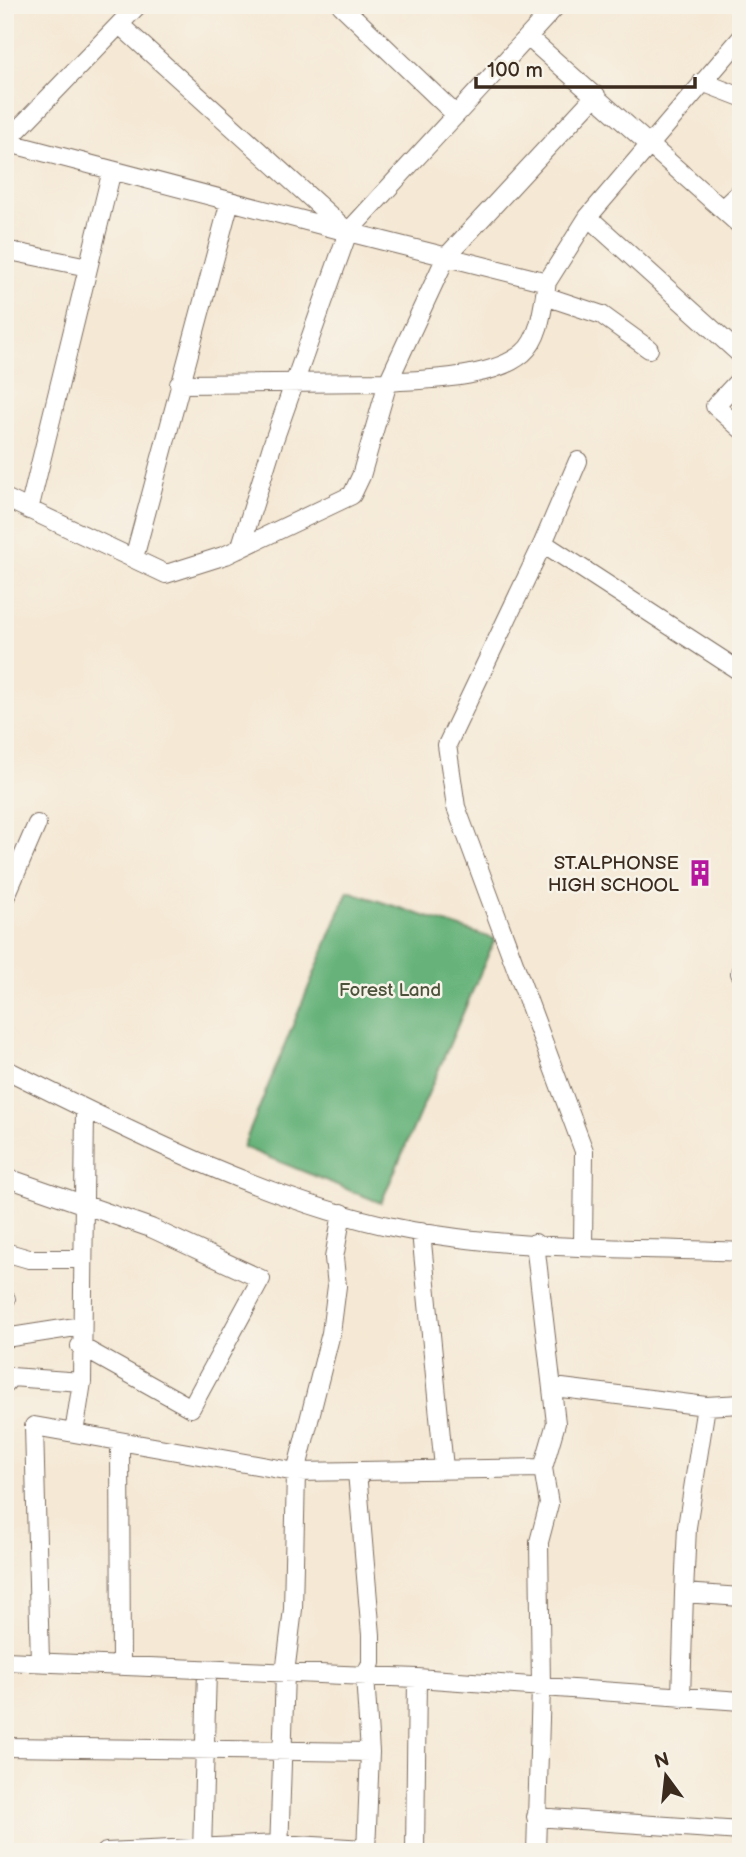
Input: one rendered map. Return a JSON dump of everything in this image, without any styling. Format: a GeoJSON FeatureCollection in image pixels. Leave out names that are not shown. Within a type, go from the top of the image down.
{"type":"FeatureCollection","features":[{"type":"Feature","properties":{"kind":"street"},"geometry":{"type":"LineString","coordinates":[[138,5],[6,142],[446,257],[546,289],[602,315],[649,349]]}},
{"type":"Feature","properties":{"kind":"street"},"geometry":{"type":"LineString","coordinates":[[341,5],[456,116]]}},
{"type":"Feature","properties":{"kind":"street"},"geometry":{"type":"LineString","coordinates":[[240,549],[294,383],[348,232],[558,5]]}},
{"type":"Feature","properties":{"kind":"street"},"geometry":{"type":"LineString","coordinates":[[120,25],[348,232]]}},
{"type":"Feature","properties":{"kind":"street"},"geometry":{"type":"LineString","coordinates":[[528,37],[741,226]]}},
{"type":"Feature","properties":{"kind":"street"},"geometry":{"type":"LineString","coordinates":[[179,384],[387,382],[449,377],[500,366],[524,352],[532,340],[546,289],[588,216],[741,38]]}},
{"type":"Feature","properties":{"kind":"street"},"geometry":{"type":"LineString","coordinates":[[702,82],[741,97]]}},
{"type":"Feature","properties":{"kind":"street"},"geometry":{"type":"LineString","coordinates":[[5,498],[166,574],[240,549],[352,495],[361,476],[387,382],[446,257],[596,95]]}},
{"type":"Feature","properties":{"kind":"street"},"geometry":{"type":"LineString","coordinates":[[29,510],[112,170]]}},
{"type":"Feature","properties":{"kind":"street"},"geometry":{"type":"LineString","coordinates":[[722,209],[741,191]]}},
{"type":"Feature","properties":{"kind":"street"},"geometry":{"type":"LineString","coordinates":[[134,558],[230,201]]}},
{"type":"Feature","properties":{"kind":"street"},"geometry":{"type":"LineString","coordinates":[[588,216],[741,355]]}},
{"type":"Feature","properties":{"kind":"street"},"geometry":{"type":"LineString","coordinates":[[5,250],[88,267]]}},
{"type":"Feature","properties":{"kind":"street"},"geometry":{"type":"LineString","coordinates":[[741,378],[715,406],[741,429]]}},
{"type":"Feature","properties":{"kind":"street"},"geometry":{"type":"LineString","coordinates":[[578,461],[543,543],[447,745],[456,807],[584,1151],[583,1245]]}},
{"type":"Feature","properties":{"kind":"street"},"geometry":{"type":"LineString","coordinates":[[543,543],[741,672]]}},
{"type":"Feature","properties":{"kind":"street"},"geometry":{"type":"LineString","coordinates":[[5,898],[37,824]]}},
{"type":"Feature","properties":{"kind":"street"},"geometry":{"type":"LineString","coordinates":[[5,1069],[85,1109],[290,1197],[342,1213],[421,1232],[477,1241],[741,1252]]}},
{"type":"Feature","properties":{"kind":"street"},"geometry":{"type":"LineString","coordinates":[[74,1433],[82,1382],[80,1346],[85,1109]]}},
{"type":"Feature","properties":{"kind":"street"},"geometry":{"type":"LineString","coordinates":[[5,1177],[83,1201],[151,1228],[261,1279],[191,1408],[80,1346]]}},
{"type":"Feature","properties":{"kind":"street"},"geometry":{"type":"LineString","coordinates":[[279,1848],[285,1673],[293,1609],[296,1472],[331,1333],[337,1286],[334,1258],[342,1213]]}},
{"type":"Feature","properties":{"kind":"street"},"geometry":{"type":"LineString","coordinates":[[421,1232],[444,1468]]}},
{"type":"Feature","properties":{"kind":"street"},"geometry":{"type":"LineString","coordinates":[[535,1243],[554,1387],[556,1423],[542,1468],[549,1504],[539,1542],[541,1686],[536,1852]]}},
{"type":"Feature","properties":{"kind":"street"},"geometry":{"type":"LineString","coordinates":[[5,1252],[29,1259],[82,1259]]}},
{"type":"Feature","properties":{"kind":"street"},"geometry":{"type":"LineString","coordinates":[[5,1338],[82,1326]]}},
{"type":"Feature","properties":{"kind":"street"},"geometry":{"type":"LineString","coordinates":[[5,1384],[11,1377],[82,1382]]}},
{"type":"Feature","properties":{"kind":"street"},"geometry":{"type":"LineString","coordinates":[[554,1387],[706,1406],[741,1404]]}},
{"type":"Feature","properties":{"kind":"street"},"geometry":{"type":"LineString","coordinates":[[681,1698],[687,1527],[706,1406]]}},
{"type":"Feature","properties":{"kind":"street"},"geometry":{"type":"LineString","coordinates":[[40,1662],[34,1426],[296,1472],[542,1468]]}},
{"type":"Feature","properties":{"kind":"street"},"geometry":{"type":"LineString","coordinates":[[120,1443],[121,1666]]}},
{"type":"Feature","properties":{"kind":"street"},"geometry":{"type":"LineString","coordinates":[[106,1852],[279,1848],[366,1850],[370,1752],[365,1676],[371,1663],[371,1634],[357,1472]]}},
{"type":"Feature","properties":{"kind":"street"},"geometry":{"type":"LineString","coordinates":[[684,1593],[741,1597]]}},
{"type":"Feature","properties":{"kind":"street"},"geometry":{"type":"LineString","coordinates":[[5,1661],[417,1678],[741,1701]]}},
{"type":"Feature","properties":{"kind":"street"},"geometry":{"type":"LineString","coordinates":[[202,1849],[207,1670]]}},
{"type":"Feature","properties":{"kind":"street"},"geometry":{"type":"LineString","coordinates":[[415,1852],[417,1678]]}},
{"type":"Feature","properties":{"kind":"street"},"geometry":{"type":"LineString","coordinates":[[5,1747],[282,1753],[370,1752]]}},
{"type":"Feature","properties":{"kind":"street"},"geometry":{"type":"LineString","coordinates":[[536,1817],[741,1831]]}},
{"type":"Feature","properties":{"kind":"green space","name":"Forest Land"},"geometry":{"type":"Polygon","coordinates":[[[348,891],[495,939],[381,1203],[243,1147],[348,891]]]}},
{"type":"Feature","properties":{"kind":"place","name":"ST.ALPHONSE HIGH SCHOOL"},"geometry":{"type":"Point","coordinates":[700,873]}}]}
